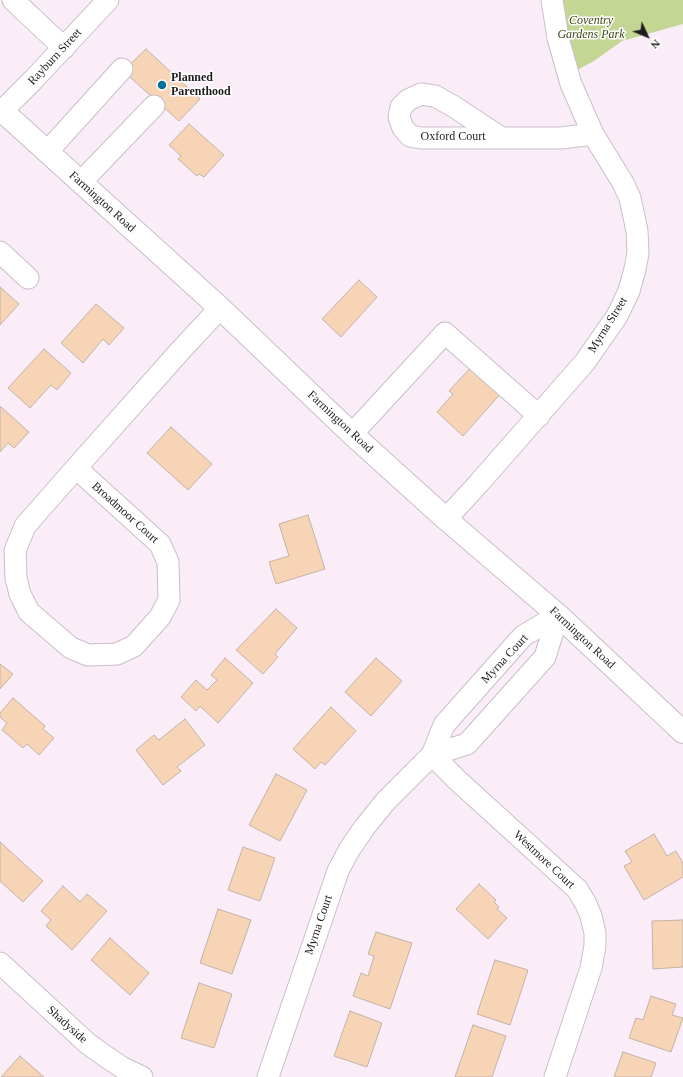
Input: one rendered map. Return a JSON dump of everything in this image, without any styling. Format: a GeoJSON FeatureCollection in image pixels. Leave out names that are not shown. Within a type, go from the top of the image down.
{"type":"FeatureCollection","features":[{"type":"Feature","properties":{"kind":"main road","name":"Farmington Road"},"geometry":{"type":"LineString","coordinates":[[1,111],[220,308],[352,434],[446,519],[558,616],[683,732]]}},
{"type":"Feature","properties":{"kind":"street","name":"Rayburn Street"},"geometry":{"type":"LineString","coordinates":[[1,111],[64,48],[108,0]]}},
{"type":"Feature","properties":{"kind":"street","name":"Myrna Street"},"geometry":{"type":"LineString","coordinates":[[446,519],[539,416],[585,362],[617,316],[629,291],[636,269],[638,253],[635,214],[623,183],[592,134],[570,84],[558,38],[552,0]]}},
{"type":"Feature","properties":{"kind":"street"},"geometry":{"type":"LineString","coordinates":[[21,3],[64,48]]}},
{"type":"Feature","properties":{"kind":"street"},"geometry":{"type":"LineString","coordinates":[[47,152],[122,69]]}},
{"type":"Feature","properties":{"kind":"street"},"geometry":{"type":"LineString","coordinates":[[81,182],[154,106]]}},
{"type":"Feature","properties":{"kind":"street","name":"Oxford Court"},"geometry":{"type":"LineString","coordinates":[[500,137],[561,138],[592,134]]}},
{"type":"Feature","properties":{"kind":"street"},"geometry":{"type":"LineString","coordinates":[[0,252],[28,278]]}},
{"type":"Feature","properties":{"kind":"street","name":"Broadmoor Court"},"geometry":{"type":"LineString","coordinates":[[76,468],[160,544],[168,562],[169,600],[160,617],[134,646],[117,654],[88,655],[71,648],[30,612],[20,594],[16,578],[15,551],[25,526],[76,468],[220,308]]}},
{"type":"Feature","properties":{"kind":"street"},"geometry":{"type":"LineString","coordinates":[[352,434],[445,333],[539,416]]}},
{"type":"Feature","properties":{"kind":"street","name":"Myrna Court"},"geometry":{"type":"LineString","coordinates":[[268,1077],[338,872],[349,850],[385,802],[432,755],[444,725],[523,636],[558,616]]}},
{"type":"Feature","properties":{"kind":"street","name":"Myrna Court"},"geometry":{"type":"LineString","coordinates":[[432,755],[467,744],[544,657],[558,616]]}},
{"type":"Feature","properties":{"kind":"street","name":"Westmore Court"},"geometry":{"type":"LineString","coordinates":[[432,755],[456,779],[576,889],[586,904],[591,916],[594,928],[595,946],[591,968],[554,1077]]}},
{"type":"Feature","properties":{"kind":"street","name":"Shadyside"},"geometry":{"type":"LineString","coordinates":[[0,963],[87,1043],[104,1056],[142,1077]]}},
{"type":"Feature","properties":{"kind":"green space","name":"Coventry Gardens Park"},"geometry":{"type":"Polygon","coordinates":[[[559,0],[683,0],[683,24],[622,41],[594,61],[577,70],[559,0]]]}},
{"type":"Feature","properties":{"kind":"building","name":"Planned Parenthood"},"geometry":{"type":"Polygon","coordinates":[[[146,49],[200,99],[179,121],[123,71],[146,49]]]}},
{"type":"Feature","properties":{"kind":"building"},"geometry":{"type":"Polygon","coordinates":[[[189,124],[224,155],[204,177],[199,174],[197,176],[178,159],[181,156],[169,145],[189,124]]]}},
{"type":"Feature","properties":{"kind":"building"},"geometry":{"type":"Polygon","coordinates":[[[359,280],[377,297],[341,337],[322,319],[359,280]]]}},
{"type":"Feature","properties":{"kind":"building"},"geometry":{"type":"Polygon","coordinates":[[[0,287],[19,304],[0,325],[0,287]]]}},
{"type":"Feature","properties":{"kind":"building"},"geometry":{"type":"Polygon","coordinates":[[[96,304],[124,328],[109,345],[103,339],[83,363],[61,343],[96,304]]]}},
{"type":"Feature","properties":{"kind":"building"},"geometry":{"type":"Polygon","coordinates":[[[44,349],[71,373],[57,390],[51,385],[30,408],[8,388],[44,349]]]}},
{"type":"Feature","properties":{"kind":"building"},"geometry":{"type":"Polygon","coordinates":[[[472,366],[502,392],[463,436],[437,412],[453,394],[449,391],[472,366]]]}},
{"type":"Feature","properties":{"kind":"building"},"geometry":{"type":"Polygon","coordinates":[[[1,407],[29,432],[14,448],[8,443],[0,452],[0,408],[1,407]]]}},
{"type":"Feature","properties":{"kind":"building"},"geometry":{"type":"Polygon","coordinates":[[[171,427],[212,464],[188,490],[147,453],[171,427]]]}},
{"type":"Feature","properties":{"kind":"building"},"geometry":{"type":"Polygon","coordinates":[[[308,515],[325,569],[276,584],[269,562],[289,556],[279,524],[308,515]]]}},
{"type":"Feature","properties":{"kind":"building"},"geometry":{"type":"Polygon","coordinates":[[[276,609],[297,628],[275,654],[278,657],[263,674],[236,650],[276,609]]]}},
{"type":"Feature","properties":{"kind":"building"},"geometry":{"type":"Polygon","coordinates":[[[225,658],[253,683],[218,723],[200,706],[196,711],[181,697],[196,680],[207,690],[217,680],[211,675],[225,658]]]}},
{"type":"Feature","properties":{"kind":"building"},"geometry":{"type":"Polygon","coordinates":[[[376,658],[402,681],[371,716],[345,692],[376,658]]]}},
{"type":"Feature","properties":{"kind":"building"},"geometry":{"type":"Polygon","coordinates":[[[0,664],[13,674],[0,689],[0,664]]]}},
{"type":"Feature","properties":{"kind":"building"},"geometry":{"type":"Polygon","coordinates":[[[13,698],[45,726],[43,729],[54,738],[39,755],[27,744],[23,748],[2,730],[7,723],[0,717],[0,713],[13,698]]]}},
{"type":"Feature","properties":{"kind":"building"},"geometry":{"type":"Polygon","coordinates":[[[331,707],[356,731],[325,765],[321,762],[315,769],[293,749],[331,707]]]}},
{"type":"Feature","properties":{"kind":"building"},"geometry":{"type":"Polygon","coordinates":[[[185,719],[205,745],[177,767],[181,771],[163,785],[136,750],[154,735],[159,740],[185,719]]]}},
{"type":"Feature","properties":{"kind":"building"},"geometry":{"type":"Polygon","coordinates":[[[276,774],[307,790],[280,841],[249,825],[276,774]]]}},
{"type":"Feature","properties":{"kind":"building"},"geometry":{"type":"Polygon","coordinates":[[[654,834],[667,856],[676,851],[683,863],[683,877],[644,900],[624,866],[632,862],[625,851],[654,834]]]}},
{"type":"Feature","properties":{"kind":"building"},"geometry":{"type":"Polygon","coordinates":[[[0,842],[43,881],[23,902],[0,881],[0,842]]]}},
{"type":"Feature","properties":{"kind":"building"},"geometry":{"type":"Polygon","coordinates":[[[243,847],[275,858],[260,901],[228,890],[243,847]]]}},
{"type":"Feature","properties":{"kind":"building"},"geometry":{"type":"Polygon","coordinates":[[[479,884],[496,900],[494,902],[499,907],[497,909],[507,918],[488,939],[456,909],[479,884]]]}},
{"type":"Feature","properties":{"kind":"building"},"geometry":{"type":"Polygon","coordinates":[[[63,886],[80,902],[87,894],[107,911],[72,950],[46,926],[51,920],[41,911],[63,886]]]}},
{"type":"Feature","properties":{"kind":"building"},"geometry":{"type":"Polygon","coordinates":[[[218,909],[251,920],[232,974],[200,963],[218,909]]]}},
{"type":"Feature","properties":{"kind":"building"},"geometry":{"type":"Polygon","coordinates":[[[683,920],[683,967],[653,969],[652,921],[683,920]]]}},
{"type":"Feature","properties":{"kind":"building"},"geometry":{"type":"Polygon","coordinates":[[[376,932],[412,943],[390,1009],[353,996],[361,973],[368,976],[374,956],[368,954],[376,932]]]}},
{"type":"Feature","properties":{"kind":"building"},"geometry":{"type":"Polygon","coordinates":[[[110,938],[149,973],[130,995],[91,960],[110,938]]]}},
{"type":"Feature","properties":{"kind":"building"},"geometry":{"type":"Polygon","coordinates":[[[495,960],[528,970],[510,1025],[477,1014],[495,960]]]}},
{"type":"Feature","properties":{"kind":"building"},"geometry":{"type":"Polygon","coordinates":[[[199,983],[232,994],[214,1048],[181,1038],[199,983]]]}},
{"type":"Feature","properties":{"kind":"building"},"geometry":{"type":"Polygon","coordinates":[[[651,996],[676,1004],[672,1015],[683,1018],[671,1052],[629,1038],[636,1018],[643,1020],[651,996]]]}},
{"type":"Feature","properties":{"kind":"building"},"geometry":{"type":"Polygon","coordinates":[[[350,1011],[382,1023],[367,1067],[334,1056],[350,1011]]]}},
{"type":"Feature","properties":{"kind":"building"},"geometry":{"type":"Polygon","coordinates":[[[473,1025],[506,1036],[492,1077],[455,1077],[473,1025]]]}},
{"type":"Feature","properties":{"kind":"building"},"geometry":{"type":"Polygon","coordinates":[[[623,1052],[656,1063],[651,1077],[614,1077],[623,1052]]]}},
{"type":"Feature","properties":{"kind":"building"},"geometry":{"type":"Polygon","coordinates":[[[20,1056],[44,1077],[1,1077],[20,1056]]]}},
{"type":"Feature","properties":{"kind":"place","name":"Planned Parenthood"},"geometry":{"type":"Point","coordinates":[162,85]}}]}
